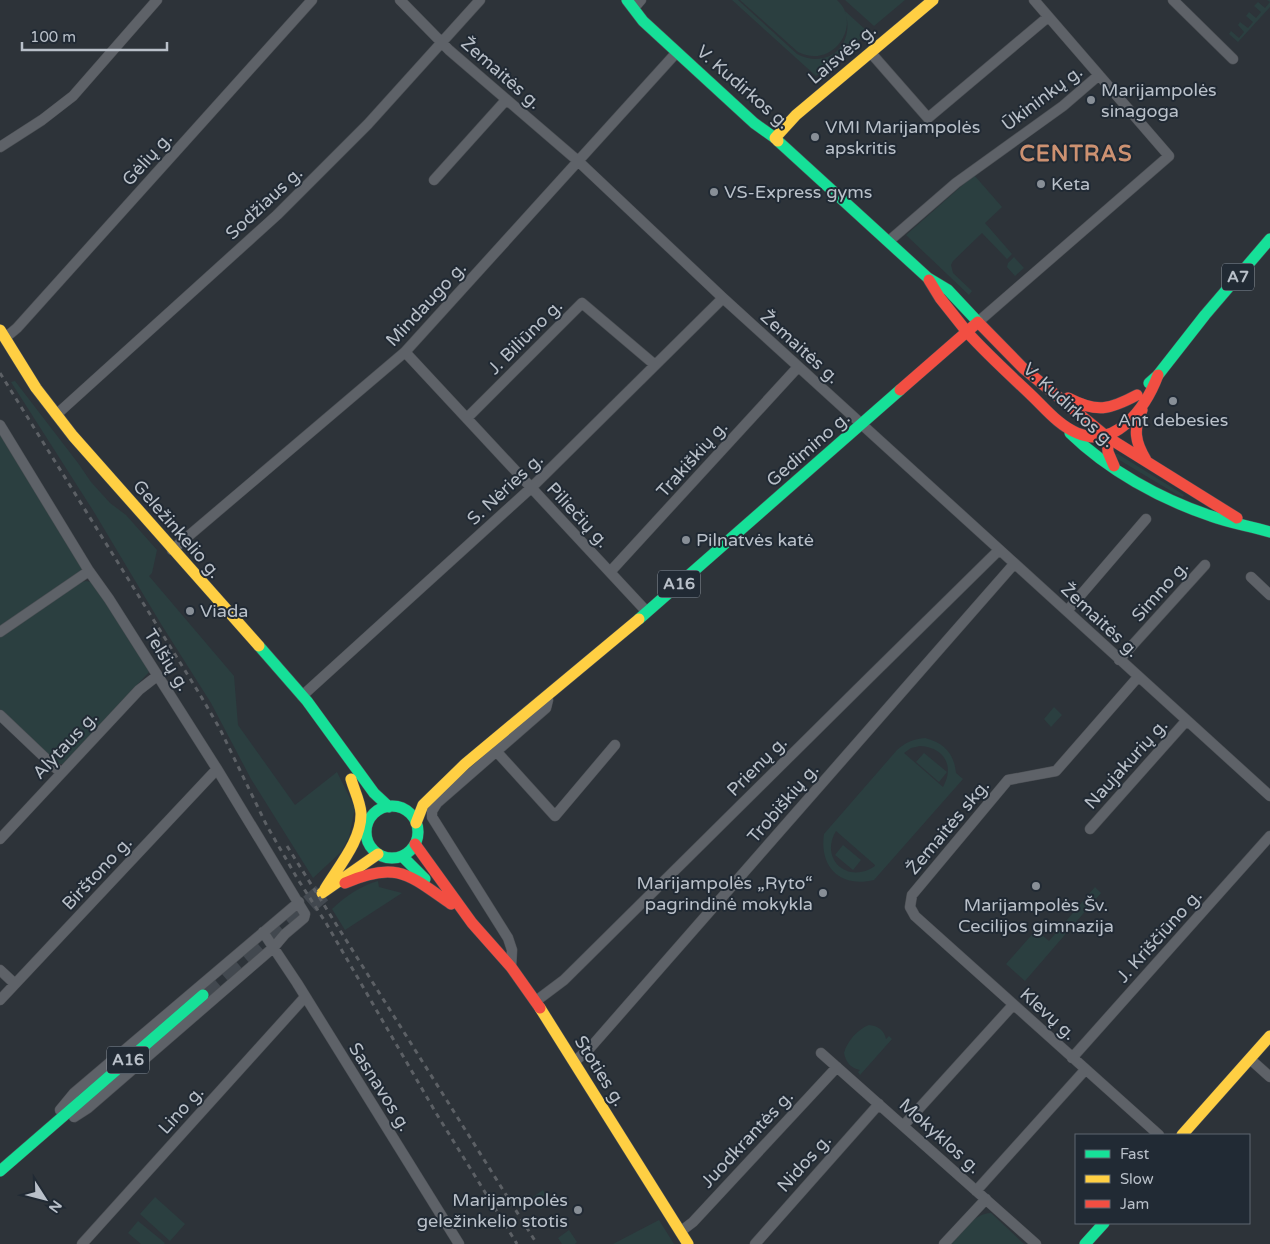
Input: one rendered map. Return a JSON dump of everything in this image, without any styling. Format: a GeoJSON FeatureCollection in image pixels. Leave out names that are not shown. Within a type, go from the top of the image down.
{"type":"FeatureCollection","features":[{"type":"Feature","properties":{"kind":"main road","name":"Laisvės g."},"geometry":{"type":"LineString","coordinates":[[775,138],[792,118],[933,0]]}},
{"type":"Feature","properties":{"kind":"main road","name":"V. Kudirkos g."},"geometry":{"type":"LineString","coordinates":[[634,3],[643,22],[758,126],[775,138],[928,278],[948,290],[991,337],[1043,385],[1107,437],[1249,525]]}},
{"type":"Feature","properties":{"kind":"main road"},"geometry":{"type":"LineString","coordinates":[[758,126],[778,124],[792,118]]}},
{"type":"Feature","properties":{"kind":"main road","name":"A7"},"geometry":{"type":"LineString","coordinates":[[1142,398],[1205,315],[1270,239]]}},
{"type":"Feature","properties":{"kind":"main road","name":"V. Kudirkos g."},"geometry":{"type":"LineString","coordinates":[[928,278],[940,298],[987,356],[1065,426],[1078,442],[1114,467],[1160,493],[1212,516],[1270,532]]}},
{"type":"Feature","properties":{"kind":"main road","name":"Gedimino g."},"geometry":{"type":"LineString","coordinates":[[416,823],[423,805],[465,764],[647,612],[978,322]]}},
{"type":"Feature","properties":{"kind":"main road","name":"Geležinkelio g."},"geometry":{"type":"LineString","coordinates":[[2,334],[36,388],[56,415],[172,550],[302,696],[323,721],[374,793],[393,807]]}},
{"type":"Feature","properties":{"kind":"main road"},"geometry":{"type":"LineString","coordinates":[[1043,385],[1073,401],[1100,409],[1110,409],[1142,398]]}},
{"type":"Feature","properties":{"kind":"main road"},"geometry":{"type":"LineString","coordinates":[[1114,467],[1106,447],[1107,437],[1116,419],[1142,398]]}},
{"type":"Feature","properties":{"kind":"main road"},"geometry":{"type":"LineString","coordinates":[[1142,398],[1136,422],[1135,439],[1148,463]]}},
{"type":"Feature","properties":{"kind":"main road"},"geometry":{"type":"LineString","coordinates":[[1065,426],[1084,436],[1107,437]]}},
{"type":"Feature","properties":{"kind":"main road","name":"Geležinkelio g."},"geometry":{"type":"LineString","coordinates":[[337,743],[351,779],[364,800],[370,819]]}},
{"type":"Feature","properties":{"kind":"main road","name":"Gedimino g."},"geometry":{"type":"LineString","coordinates":[[393,807],[412,799],[465,764]]}},
{"type":"Feature","properties":{"kind":"main road"},"geometry":{"type":"LineString","coordinates":[[323,892],[349,850],[356,835],[360,819],[361,811],[351,779]]}},
{"type":"Feature","properties":{"kind":"main road"},"geometry":{"type":"LineString","coordinates":[[393,807],[405,810],[412,815],[416,823],[418,838],[410,852],[402,856],[386,857],[372,849],[366,834],[370,819],[382,809],[393,807]]}},
{"type":"Feature","properties":{"kind":"main road"},"geometry":{"type":"LineString","coordinates":[[336,882],[368,842]]}},
{"type":"Feature","properties":{"kind":"main road","name":"Stoties g."},"geometry":{"type":"LineString","coordinates":[[415,844],[472,923],[511,967],[536,1001],[688,1244]]}},
{"type":"Feature","properties":{"kind":"main road"},"geometry":{"type":"LineString","coordinates":[[323,892],[378,854]]}},
{"type":"Feature","properties":{"kind":"main road","name":"Stoties g."},"geometry":{"type":"LineString","coordinates":[[402,856],[472,923]]}},
{"type":"Feature","properties":{"kind":"main road"},"geometry":{"type":"LineString","coordinates":[[323,892],[374,872],[391,871],[408,876],[451,904]]}},
{"type":"Feature","properties":{"kind":"main road","name":"A16"},"geometry":{"type":"LineString","coordinates":[[0,1171],[203,995]]}},
{"type":"Feature","properties":{"kind":"main road"},"geometry":{"type":"LineString","coordinates":[[1183,1134],[1270,1036]]}},
{"type":"Feature","properties":{"kind":"main road"},"geometry":{"type":"LineString","coordinates":[[1085,1244],[1103,1224]]}},
{"type":"Feature","properties":{"kind":"street"},"geometry":{"type":"LineString","coordinates":[[0,147],[42,120],[73,96],[157,0]]}},
{"type":"Feature","properties":{"kind":"street","name":"Gėlių g."},"geometry":{"type":"LineString","coordinates":[[2,334],[17,328],[312,0]]}},
{"type":"Feature","properties":{"kind":"street","name":"Žemaitės g."},"geometry":{"type":"LineString","coordinates":[[400,0],[449,50],[578,161],[798,367],[1270,796]]}},
{"type":"Feature","properties":{"kind":"street","name":"Sodžiaus g."},"geometry":{"type":"LineString","coordinates":[[56,415],[277,214],[368,124],[480,0]]}},
{"type":"Feature","properties":{"kind":"street"},"geometry":{"type":"LineString","coordinates":[[1034,0],[1099,75]]}},
{"type":"Feature","properties":{"kind":"street"},"geometry":{"type":"LineString","coordinates":[[1172,0],[1233,59]]}},
{"type":"Feature","properties":{"kind":"street"},"geometry":{"type":"LineString","coordinates":[[871,53],[928,118],[1048,17]]}},
{"type":"Feature","properties":{"kind":"street","name":"Mindaugo g."},"geometry":{"type":"LineString","coordinates":[[172,550],[405,352],[677,52]]}},
{"type":"Feature","properties":{"kind":"street","name":"Gedimino g."},"geometry":{"type":"LineString","coordinates":[[978,322],[1169,156],[1099,75]]}},
{"type":"Feature","properties":{"kind":"street","name":"Ūkininkų g."},"geometry":{"type":"LineString","coordinates":[[889,241],[956,184],[1063,106],[1099,75]]}},
{"type":"Feature","properties":{"kind":"street"},"geometry":{"type":"LineString","coordinates":[[434,180],[506,100]]}},
{"type":"Feature","properties":{"kind":"street","name":"S. Nėries g."},"geometry":{"type":"LineString","coordinates":[[302,696],[531,488],[723,298]]}},
{"type":"Feature","properties":{"kind":"street","name":"J. Biliūno g."},"geometry":{"type":"LineString","coordinates":[[467,418],[582,303],[655,365]]}},
{"type":"Feature","properties":{"kind":"street","name":"Piliečių g."},"geometry":{"type":"LineString","coordinates":[[405,352],[647,612]]}},
{"type":"Feature","properties":{"kind":"street","name":"Trakiškių g."},"geometry":{"type":"LineString","coordinates":[[610,572],[798,367]]}},
{"type":"Feature","properties":{"kind":"street","name":"Telšių g."},"geometry":{"type":"LineString","coordinates":[[0,425],[89,571],[109,599],[217,768],[299,902],[305,914],[304,918],[285,934],[274,947]]}},
{"type":"Feature","properties":{"kind":"street"},"geometry":{"type":"LineString","coordinates":[[1067,612],[1146,519]]}},
{"type":"Feature","properties":{"kind":"street","name":"Prienų g."},"geometry":{"type":"LineString","coordinates":[[536,1001],[564,980],[999,550]]}},
{"type":"Feature","properties":{"kind":"street","name":"Trobiškių g."},"geometry":{"type":"LineString","coordinates":[[574,1062],[590,1048],[1014,564]]}},
{"type":"Feature","properties":{"kind":"street","name":"Simno g."},"geometry":{"type":"LineString","coordinates":[[1119,660],[1205,565]]}},
{"type":"Feature","properties":{"kind":"street"},"geometry":{"type":"LineString","coordinates":[[0,632],[89,571]]}},
{"type":"Feature","properties":{"kind":"street"},"geometry":{"type":"LineString","coordinates":[[1251,577],[1270,595]]}},
{"type":"Feature","properties":{"kind":"street","name":"Alytaus g."},"geometry":{"type":"LineString","coordinates":[[0,839],[139,690],[157,676]]}},
{"type":"Feature","properties":{"kind":"street","name":"Žemaitės skg."},"geometry":{"type":"LineString","coordinates":[[915,916],[910,907],[912,895],[1008,780],[1056,771],[1138,678]]}},
{"type":"Feature","properties":{"kind":"street"},"geometry":{"type":"LineString","coordinates":[[511,967],[512,950],[508,938],[431,814],[437,803],[546,708],[549,694]]}},
{"type":"Feature","properties":{"kind":"street"},"geometry":{"type":"LineString","coordinates":[[0,715],[61,773]]}},
{"type":"Feature","properties":{"kind":"street","name":"Naujakurių g."},"geometry":{"type":"LineString","coordinates":[[1090,829],[1186,721]]}},
{"type":"Feature","properties":{"kind":"street"},"geometry":{"type":"LineString","coordinates":[[497,752],[554,816],[615,745]]}},
{"type":"Feature","properties":{"kind":"street","name":"Birštono g."},"geometry":{"type":"LineString","coordinates":[[0,1000],[217,768]]}},
{"type":"Feature","properties":{"kind":"street","name":"J. Kriščiūno g."},"geometry":{"type":"LineString","coordinates":[[1072,1058],[1270,836]]}},
{"type":"Feature","properties":{"kind":"street"},"geometry":{"type":"LineString","coordinates":[[54,1124],[61,1109],[74,1093],[299,902]]}},
{"type":"Feature","properties":{"kind":"street","name":"Klevų g."},"geometry":{"type":"LineString","coordinates":[[915,916],[1158,1134]]}},
{"type":"Feature","properties":{"kind":"street","name":"Sasnavos g."},"geometry":{"type":"LineString","coordinates":[[263,932],[459,1244]]}},
{"type":"Feature","properties":{"kind":"street"},"geometry":{"type":"LineString","coordinates":[[54,1124],[72,1118],[88,1108],[274,947]]}},
{"type":"Feature","properties":{"kind":"street"},"geometry":{"type":"LineString","coordinates":[[0,970],[14,984]]}},
{"type":"Feature","properties":{"kind":"street","name":"Lino g."},"geometry":{"type":"LineString","coordinates":[[82,1244],[305,998]]}},
{"type":"Feature","properties":{"kind":"street"},"geometry":{"type":"LineString","coordinates":[[904,1125],[1013,1005]]}},
{"type":"Feature","properties":{"kind":"street","name":"Mokyklos g."},"geometry":{"type":"LineString","coordinates":[[821,1053],[1036,1244]]}},
{"type":"Feature","properties":{"kind":"street"},"geometry":{"type":"LineString","coordinates":[[1250,1059],[1270,1077]]}},
{"type":"Feature","properties":{"kind":"street","name":"Juodkrantės g."},"geometry":{"type":"LineString","coordinates":[[680,1232],[699,1215],[836,1067]]}},
{"type":"Feature","properties":{"kind":"street"},"geometry":{"type":"LineString","coordinates":[[976,1191],[1085,1070]]}},
{"type":"Feature","properties":{"kind":"street","name":"Nidos g."},"geometry":{"type":"LineString","coordinates":[[755,1244],[879,1104]]}},
{"type":"Feature","properties":{"kind":"street"},"geometry":{"type":"LineString","coordinates":[[944,1244],[986,1199]]}},
{"type":"Feature","properties":{"kind":"green space"},"geometry":{"type":"Polygon","coordinates":[[[732,0],[738,0],[797,54],[808,58],[819,59],[829,56],[843,44],[847,23],[845,11],[868,32],[816,76],[732,0]]]}},
{"type":"Feature","properties":{"kind":"green space"},"geometry":{"type":"Polygon","coordinates":[[[740,0],[837,0],[844,10],[847,20],[846,31],[841,41],[833,50],[823,55],[811,56],[798,52],[740,0]]]}},
{"type":"Feature","properties":{"kind":"green space"},"geometry":{"type":"Polygon","coordinates":[[[845,0],[905,0],[874,26],[845,0]]]}},
{"type":"Feature","properties":{"kind":"green space"},"geometry":{"type":"Polygon","coordinates":[[[1258,2],[1265,8],[1270,2],[1270,7],[1238,42],[1229,34],[1231,31],[1239,38],[1244,32],[1238,25],[1240,22],[1248,28],[1253,22],[1246,16],[1249,12],[1256,18],[1261,12],[1254,6],[1258,2]]]}},
{"type":"Feature","properties":{"kind":"green space"},"geometry":{"type":"Polygon","coordinates":[[[974,175],[1002,207],[985,223],[1012,254],[1007,259],[982,233],[951,265],[953,273],[972,291],[969,295],[906,235],[974,175]]]}},
{"type":"Feature","properties":{"kind":"green space"},"geometry":{"type":"Polygon","coordinates":[[[1014,257],[1024,268],[1015,276],[1007,267],[1014,257]]]}},
{"type":"Feature","properties":{"kind":"green space"},"geometry":{"type":"Polygon","coordinates":[[[15,381],[91,482],[110,503],[126,515],[157,550],[152,573],[149,576],[234,676],[238,725],[295,805],[337,772],[355,808],[349,837],[341,852],[313,878],[251,779],[211,703],[94,512],[11,382],[15,381]]]}},
{"type":"Feature","properties":{"kind":"green space"},"geometry":{"type":"Polygon","coordinates":[[[0,433],[82,568],[80,572],[0,627],[0,433]]]}},
{"type":"Feature","properties":{"kind":"green space"},"geometry":{"type":"Polygon","coordinates":[[[1115,454],[1118,454],[1184,495],[1183,497],[1116,458],[1115,454]]]}},
{"type":"Feature","properties":{"kind":"green space"},"geometry":{"type":"Polygon","coordinates":[[[91,582],[95,586],[150,671],[67,760],[63,764],[58,764],[0,709],[0,637],[79,583],[91,582]]]}},
{"type":"Feature","properties":{"kind":"green space"},"geometry":{"type":"Polygon","coordinates":[[[1054,707],[1062,715],[1051,727],[1044,719],[1054,707]]]}},
{"type":"Feature","properties":{"kind":"green space"},"geometry":{"type":"Polygon","coordinates":[[[921,738],[932,740],[943,746],[953,760],[956,773],[963,779],[874,880],[862,882],[842,878],[829,866],[825,857],[823,846],[824,834],[897,750],[910,741],[921,738]],[[920,746],[911,748],[904,753],[943,787],[948,772],[945,759],[935,750],[920,746]],[[836,831],[831,851],[839,866],[846,871],[855,872],[865,871],[875,866],[875,865],[836,831]]]}},
{"type":"Feature","properties":{"kind":"green space"},"geometry":{"type":"Polygon","coordinates":[[[924,753],[947,772],[939,782],[916,762],[924,753]]]}},
{"type":"Feature","properties":{"kind":"green space"},"geometry":{"type":"Polygon","coordinates":[[[843,845],[861,860],[853,870],[835,855],[843,845]]]}},
{"type":"Feature","properties":{"kind":"green space"},"geometry":{"type":"Polygon","coordinates":[[[378,881],[379,887],[402,893],[345,930],[332,909],[354,892],[378,881]]]}},
{"type":"Feature","properties":{"kind":"green space"},"geometry":{"type":"Polygon","coordinates":[[[1095,887],[1101,893],[1025,981],[1006,964],[1036,930],[1049,941],[1095,887]]]}},
{"type":"Feature","properties":{"kind":"green space"},"geometry":{"type":"Polygon","coordinates":[[[869,1025],[880,1029],[886,1039],[889,1036],[892,1039],[860,1075],[858,1072],[860,1070],[849,1064],[844,1053],[854,1036],[861,1029],[869,1025]]]}},
{"type":"Feature","properties":{"kind":"green space"},"geometry":{"type":"Polygon","coordinates":[[[543,1190],[551,1203],[541,1209],[533,1197],[543,1190]]]}},
{"type":"Feature","properties":{"kind":"green space"},"geometry":{"type":"Polygon","coordinates":[[[155,1197],[185,1224],[170,1241],[140,1214],[155,1197]]]}},
{"type":"Feature","properties":{"kind":"green space"},"geometry":{"type":"Polygon","coordinates":[[[991,1213],[1024,1244],[951,1244],[979,1216],[991,1213]]]}},
{"type":"Feature","properties":{"kind":"green space"},"geometry":{"type":"Polygon","coordinates":[[[659,1220],[674,1244],[613,1244],[659,1220]]]}},
{"type":"Feature","properties":{"kind":"green space"},"geometry":{"type":"Polygon","coordinates":[[[138,1221],[165,1243],[141,1244],[128,1233],[138,1221]]]}},
{"type":"Feature","properties":{"kind":"green space"},"geometry":{"type":"Polygon","coordinates":[[[569,1230],[577,1242],[575,1244],[562,1244],[558,1238],[569,1230]]]}},
{"type":"Feature","properties":{"kind":"tunnel"},"geometry":{"type":"LineString","coordinates":[[203,995],[322,893]]}},
{"type":"Feature","properties":{"kind":"railway"},"geometry":{"type":"LineString","coordinates":[[0,373],[199,693],[220,729],[267,826],[297,878],[326,923],[436,1113],[517,1244]]}},
{"type":"Feature","properties":{"kind":"railway"},"geometry":{"type":"LineString","coordinates":[[287,846],[537,1244]]}},
{"type":"Feature","properties":{"kind":"traffic: fast"},"geometry":{"type":"LineString","coordinates":[[627,0],[643,21],[754,123],[775,138]]}},
{"type":"Feature","properties":{"kind":"traffic: fast"},"geometry":{"type":"LineString","coordinates":[[778,141],[928,278],[948,290],[978,322]]}},
{"type":"Feature","properties":{"kind":"traffic: fast"},"geometry":{"type":"LineString","coordinates":[[1149,383],[1158,375],[1205,315],[1270,239]]}},
{"type":"Feature","properties":{"kind":"traffic: fast"},"geometry":{"type":"LineString","coordinates":[[639,619],[900,390]]}},
{"type":"Feature","properties":{"kind":"traffic: fast"},"geometry":{"type":"LineString","coordinates":[[1070,433],[1118,471],[1154,492],[1225,521],[1270,532]]}},
{"type":"Feature","properties":{"kind":"traffic: fast"},"geometry":{"type":"LineString","coordinates":[[259,646],[307,701],[374,793],[389,807]]}},
{"type":"Feature","properties":{"kind":"traffic: fast"},"geometry":{"type":"LineString","coordinates":[[392,806],[402,808],[410,814],[416,822],[418,832],[416,842],[410,850],[402,856],[392,858],[382,856],[374,850],[368,842],[366,832],[368,822],[374,814],[382,808],[392,806]]}},
{"type":"Feature","properties":{"kind":"traffic: fast"},"geometry":{"type":"LineString","coordinates":[[402,856],[425,879]]}},
{"type":"Feature","properties":{"kind":"traffic: fast"},"geometry":{"type":"LineString","coordinates":[[0,1171],[203,995]]}},
{"type":"Feature","properties":{"kind":"traffic: fast"},"geometry":{"type":"LineString","coordinates":[[1085,1244],[1103,1224]]}},
{"type":"Feature","properties":{"kind":"traffic: slow"},"geometry":{"type":"LineString","coordinates":[[778,141],[775,138],[796,115],[933,0]]}},
{"type":"Feature","properties":{"kind":"traffic: slow"},"geometry":{"type":"LineString","coordinates":[[0,330],[36,388],[73,436],[259,646]]}},
{"type":"Feature","properties":{"kind":"traffic: slow"},"geometry":{"type":"LineString","coordinates":[[416,823],[423,805],[465,764],[639,619]]}},
{"type":"Feature","properties":{"kind":"traffic: slow"},"geometry":{"type":"LineString","coordinates":[[325,889],[348,853],[358,833],[361,813],[351,779]]}},
{"type":"Feature","properties":{"kind":"traffic: slow"},"geometry":{"type":"LineString","coordinates":[[322,893],[378,854]]}},
{"type":"Feature","properties":{"kind":"traffic: slow"},"geometry":{"type":"LineString","coordinates":[[540,1008],[688,1244]]}},
{"type":"Feature","properties":{"kind":"traffic: slow"},"geometry":{"type":"LineString","coordinates":[[1183,1134],[1270,1036]]}},
{"type":"Feature","properties":{"kind":"traffic: jam"},"geometry":{"type":"LineString","coordinates":[[929,280],[940,298],[967,332]]}},
{"type":"Feature","properties":{"kind":"traffic: jam"},"geometry":{"type":"LineString","coordinates":[[900,390],[978,322],[1023,368],[1107,437]]}},
{"type":"Feature","properties":{"kind":"traffic: jam"},"geometry":{"type":"LineString","coordinates":[[967,332],[1058,421],[1070,430],[1091,437],[1104,436],[1117,431],[1128,422],[1146,400],[1158,375]]}},
{"type":"Feature","properties":{"kind":"traffic: jam"},"geometry":{"type":"LineString","coordinates":[[1068,398],[1087,406],[1103,408],[1118,404],[1137,395]]}},
{"type":"Feature","properties":{"kind":"traffic: jam"},"geometry":{"type":"LineString","coordinates":[[1142,410],[1137,423],[1136,435],[1139,447],[1146,460]]}},
{"type":"Feature","properties":{"kind":"traffic: jam"},"geometry":{"type":"LineString","coordinates":[[1114,466],[1108,452],[1107,437],[1237,518]]}},
{"type":"Feature","properties":{"kind":"traffic: jam"},"geometry":{"type":"LineString","coordinates":[[415,844],[472,923],[511,967],[540,1008]]}},
{"type":"Feature","properties":{"kind":"traffic: jam"},"geometry":{"type":"LineString","coordinates":[[345,883],[378,872],[402,874],[424,885],[451,904]]}},
{"type":"Feature","properties":{"kind":"place","name":"Marijampolės sinagoga"},"geometry":{"type":"Point","coordinates":[1091,100]}},
{"type":"Feature","properties":{"kind":"place","name":"VMI Marijampolės apskritis"},"geometry":{"type":"Point","coordinates":[815,137]}},
{"type":"Feature","properties":{"kind":"place","name":"Keta"},"geometry":{"type":"Point","coordinates":[1041,184]}},
{"type":"Feature","properties":{"kind":"place","name":"VS-Express gyms"},"geometry":{"type":"Point","coordinates":[714,192]}},
{"type":"Feature","properties":{"kind":"place","name":"Ant debesies"},"geometry":{"type":"Point","coordinates":[1173,401]}},
{"type":"Feature","properties":{"kind":"place","name":"Pilnatvės katė"},"geometry":{"type":"Point","coordinates":[686,540]}},
{"type":"Feature","properties":{"kind":"place","name":"Viada"},"geometry":{"type":"Point","coordinates":[190,611]}},
{"type":"Feature","properties":{"kind":"place","name":"Marijampolės Šv. Cecilijos gimnazija"},"geometry":{"type":"Point","coordinates":[1036,886]}},
{"type":"Feature","properties":{"kind":"place","name":"Marijampolės „Ryto“ pagrindinė mokykla"},"geometry":{"type":"Point","coordinates":[823,893]}},
{"type":"Feature","properties":{"kind":"place","name":"Marijampolės geležinkelio stotis"},"geometry":{"type":"Point","coordinates":[578,1210]}},
{"type":"Feature","properties":{"kind":"district","name":"CENTRAS"},"geometry":{"type":"Point","coordinates":[1076,154]}}]}
